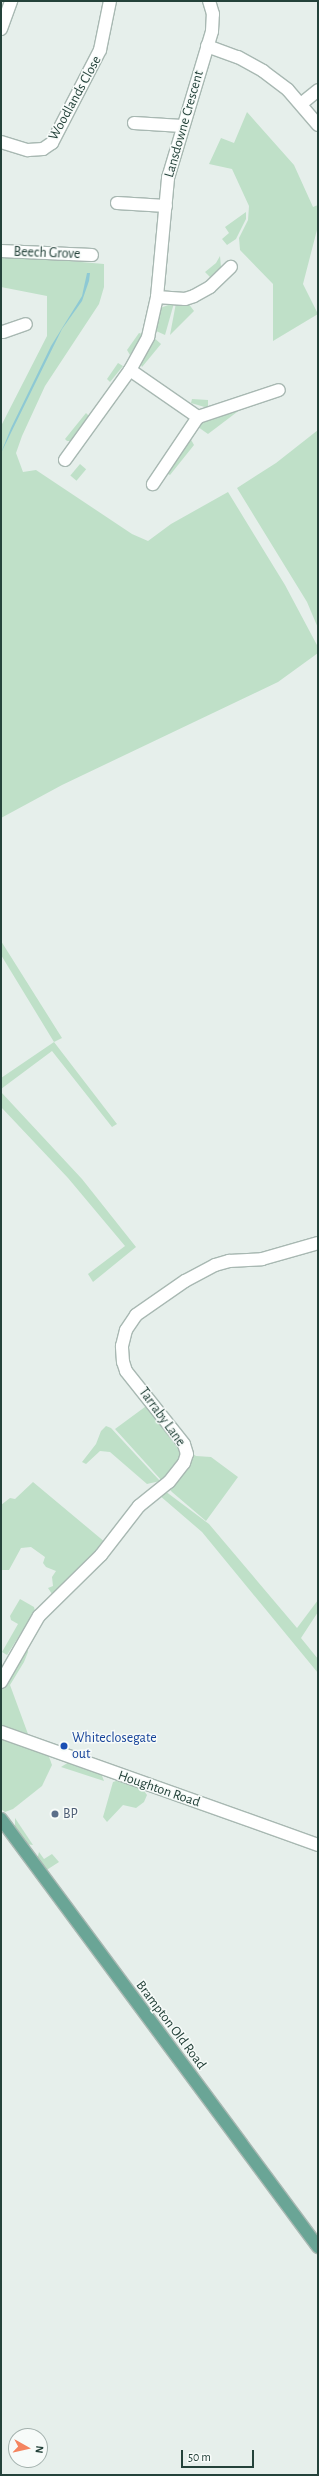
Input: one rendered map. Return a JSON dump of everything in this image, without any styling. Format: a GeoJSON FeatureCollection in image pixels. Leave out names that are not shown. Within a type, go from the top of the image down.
{"type":"FeatureCollection","features":[{"type":"Feature","properties":{"kind":"main road","name":"Brampton Old Road"},"geometry":{"type":"LineString","coordinates":[[1,1820],[318,2247]]}},
{"type":"Feature","properties":{"kind":"street"},"geometry":{"type":"LineString","coordinates":[[1,30],[11,1]]}},
{"type":"Feature","properties":{"kind":"street","name":"Woodlands Close"},"geometry":{"type":"LineString","coordinates":[[1,142],[28,150],[43,148],[52,143],[100,50],[110,1]]}},
{"type":"Feature","properties":{"kind":"street","name":"Lansdowne Crescent"},"geometry":{"type":"LineString","coordinates":[[65,460],[130,370],[148,337],[157,298],[168,178],[182,126],[207,46],[213,14],[209,1]]}},
{"type":"Feature","properties":{"kind":"street"},"geometry":{"type":"LineString","coordinates":[[207,46],[238,57],[263,71],[288,90],[318,125]]}},
{"type":"Feature","properties":{"kind":"street"},"geometry":{"type":"LineString","coordinates":[[301,104],[318,90]]}},
{"type":"Feature","properties":{"kind":"street"},"geometry":{"type":"LineString","coordinates":[[134,123],[182,126]]}},
{"type":"Feature","properties":{"kind":"street"},"geometry":{"type":"LineString","coordinates":[[118,203],[166,206]]}},
{"type":"Feature","properties":{"kind":"street","name":"Beech Grove"},"geometry":{"type":"LineString","coordinates":[[1,251],[92,255]]}},
{"type":"Feature","properties":{"kind":"street"},"geometry":{"type":"LineString","coordinates":[[157,298],[185,299],[194,296],[210,286],[231,267]]}},
{"type":"Feature","properties":{"kind":"street"},"geometry":{"type":"LineString","coordinates":[[2,333],[26,324]]}},
{"type":"Feature","properties":{"kind":"street"},"geometry":{"type":"LineString","coordinates":[[130,370],[198,417]]}},
{"type":"Feature","properties":{"kind":"street"},"geometry":{"type":"LineString","coordinates":[[154,484],[198,417],[279,390]]}},
{"type":"Feature","properties":{"kind":"street","name":"Tarraby Lane"},"geometry":{"type":"LineString","coordinates":[[1,1682],[39,1616],[101,1555],[139,1506],[169,1482],[184,1463],[187,1454],[184,1444],[126,1371],[123,1362],[122,1346],[126,1330],[136,1315],[185,1281],[211,1267],[229,1261],[262,1259],[318,1243]]}},
{"type":"Feature","properties":{"kind":"street","name":"Houghton Road"},"geometry":{"type":"LineString","coordinates":[[1,1732],[318,1845]]}},
{"type":"Feature","properties":{"kind":"green space"},"geometry":{"type":"Polygon","coordinates":[[[247,112],[294,165],[313,207],[318,205],[318,226],[303,284],[318,314],[273,341],[273,284],[240,250],[239,238],[248,220],[249,206],[232,169],[209,164],[221,138],[234,143],[247,112]]]}},
{"type":"Feature","properties":{"kind":"green space"},"geometry":{"type":"Polygon","coordinates":[[[246,212],[246,219],[236,239],[227,245],[222,239],[229,233],[225,227],[246,212]]]}},
{"type":"Feature","properties":{"kind":"green space"},"geometry":{"type":"Polygon","coordinates":[[[1,255],[104,264],[104,287],[99,304],[45,386],[22,436],[16,453],[23,472],[36,470],[132,534],[148,541],[171,524],[228,492],[285,585],[318,647],[318,653],[278,682],[62,785],[1,818],[1,426],[47,336],[47,296],[1,287],[1,255]]]}},
{"type":"Feature","properties":{"kind":"green space"},"geometry":{"type":"Polygon","coordinates":[[[220,256],[221,267],[210,277],[205,272],[216,263],[220,256]]]}},
{"type":"Feature","properties":{"kind":"green space"},"geometry":{"type":"Polygon","coordinates":[[[174,303],[165,335],[154,330],[160,308],[174,303]]]}},
{"type":"Feature","properties":{"kind":"green space"},"geometry":{"type":"Polygon","coordinates":[[[176,303],[188,303],[194,311],[170,335],[176,303]]]}},
{"type":"Feature","properties":{"kind":"green space"},"geometry":{"type":"Polygon","coordinates":[[[139,333],[142,334],[141,338],[130,355],[127,350],[139,333]]]}},
{"type":"Feature","properties":{"kind":"green space"},"geometry":{"type":"Polygon","coordinates":[[[152,336],[161,344],[142,367],[140,363],[152,336]]]}},
{"type":"Feature","properties":{"kind":"green space"},"geometry":{"type":"Polygon","coordinates":[[[118,363],[123,366],[110,382],[107,379],[118,363]]]}},
{"type":"Feature","properties":{"kind":"green space"},"geometry":{"type":"Polygon","coordinates":[[[192,399],[208,400],[208,408],[191,403],[192,399]]]}},
{"type":"Feature","properties":{"kind":"green space"},"geometry":{"type":"Polygon","coordinates":[[[240,406],[241,409],[208,434],[198,427],[200,420],[240,406]]]}},
{"type":"Feature","properties":{"kind":"green space"},"geometry":{"type":"Polygon","coordinates":[[[86,413],[89,416],[72,441],[67,441],[65,439],[86,413]]]}},
{"type":"Feature","properties":{"kind":"green space"},"geometry":{"type":"Polygon","coordinates":[[[318,430],[318,628],[307,602],[237,488],[276,463],[318,430]]]}},
{"type":"Feature","properties":{"kind":"green space"},"geometry":{"type":"Polygon","coordinates":[[[190,438],[194,445],[170,475],[166,473],[190,438]]]}},
{"type":"Feature","properties":{"kind":"green space"},"geometry":{"type":"Polygon","coordinates":[[[80,464],[86,469],[76,481],[70,475],[80,464]]]}},
{"type":"Feature","properties":{"kind":"green space"},"geometry":{"type":"Polygon","coordinates":[[[1,941],[62,1038],[54,1042],[1,955],[1,941]]]}},
{"type":"Feature","properties":{"kind":"green space"},"geometry":{"type":"Polygon","coordinates":[[[54,1042],[117,1124],[112,1127],[52,1051],[1,1089],[1,1078],[54,1042]]]}},
{"type":"Feature","properties":{"kind":"green space"},"geometry":{"type":"Polygon","coordinates":[[[1,1092],[82,1179],[136,1247],[93,1282],[88,1274],[125,1246],[68,1178],[1,1107],[1,1092]]]}},
{"type":"Feature","properties":{"kind":"green space"},"geometry":{"type":"Polygon","coordinates":[[[149,1404],[184,1447],[196,1456],[211,1457],[238,1477],[206,1521],[172,1492],[115,1429],[149,1404]]]}},
{"type":"Feature","properties":{"kind":"green space"},"geometry":{"type":"Polygon","coordinates":[[[106,1426],[111,1428],[160,1481],[147,1484],[110,1452],[100,1451],[86,1464],[82,1462],[96,1444],[101,1431],[106,1426]]]}},
{"type":"Feature","properties":{"kind":"green space"},"geometry":{"type":"Polygon","coordinates":[[[33,1482],[106,1543],[52,1594],[48,1588],[53,1586],[52,1577],[56,1571],[46,1567],[43,1563],[45,1557],[31,1547],[21,1548],[9,1570],[1,1570],[1,1505],[10,1498],[15,1499],[33,1482]]]}},
{"type":"Feature","properties":{"kind":"green space"},"geometry":{"type":"Polygon","coordinates":[[[165,1491],[209,1524],[297,1628],[318,1600],[318,1612],[301,1638],[318,1659],[318,1673],[202,1532],[159,1495],[165,1491]]]}},
{"type":"Feature","properties":{"kind":"green space"},"geometry":{"type":"Polygon","coordinates":[[[20,1599],[34,1607],[35,1611],[7,1655],[2,1652],[18,1624],[11,1620],[10,1616],[20,1599]]]}},
{"type":"Feature","properties":{"kind":"green space"},"geometry":{"type":"Polygon","coordinates":[[[27,1642],[28,1652],[24,1662],[10,1685],[28,1734],[1,1725],[1,1691],[27,1642]]]}},
{"type":"Feature","properties":{"kind":"green space"},"geometry":{"type":"Polygon","coordinates":[[[1,1737],[48,1754],[52,1765],[42,1786],[13,1809],[5,1812],[1,1809],[1,1737]]]}},
{"type":"Feature","properties":{"kind":"green space"},"geometry":{"type":"Polygon","coordinates":[[[69,1762],[101,1773],[104,1781],[61,1767],[69,1762]]]}},
{"type":"Feature","properties":{"kind":"green space"},"geometry":{"type":"Polygon","coordinates":[[[119,1780],[142,1788],[147,1795],[144,1802],[136,1808],[123,1805],[107,1822],[103,1817],[113,1782],[119,1780]]]}},
{"type":"Feature","properties":{"kind":"green space"},"geometry":{"type":"Polygon","coordinates":[[[15,1818],[33,1845],[26,1844],[15,1828],[15,1818]]]}},
{"type":"Feature","properties":{"kind":"green space"},"geometry":{"type":"Polygon","coordinates":[[[39,1852],[44,1859],[52,1854],[59,1862],[45,1871],[37,1860],[39,1852]]]}},
{"type":"Feature","properties":{"kind":"water"},"geometry":{"type":"Polygon","coordinates":[[[87,273],[90,273],[89,281],[82,301],[62,329],[1,453],[11,428],[51,346],[82,296],[87,273]]]}},
{"type":"Feature","properties":{"kind":"place","name":"Whiteclosegate out"},"geometry":{"type":"Point","coordinates":[64,1746]}},
{"type":"Feature","properties":{"kind":"place","name":"BP"},"geometry":{"type":"Point","coordinates":[55,1814]}}]}
